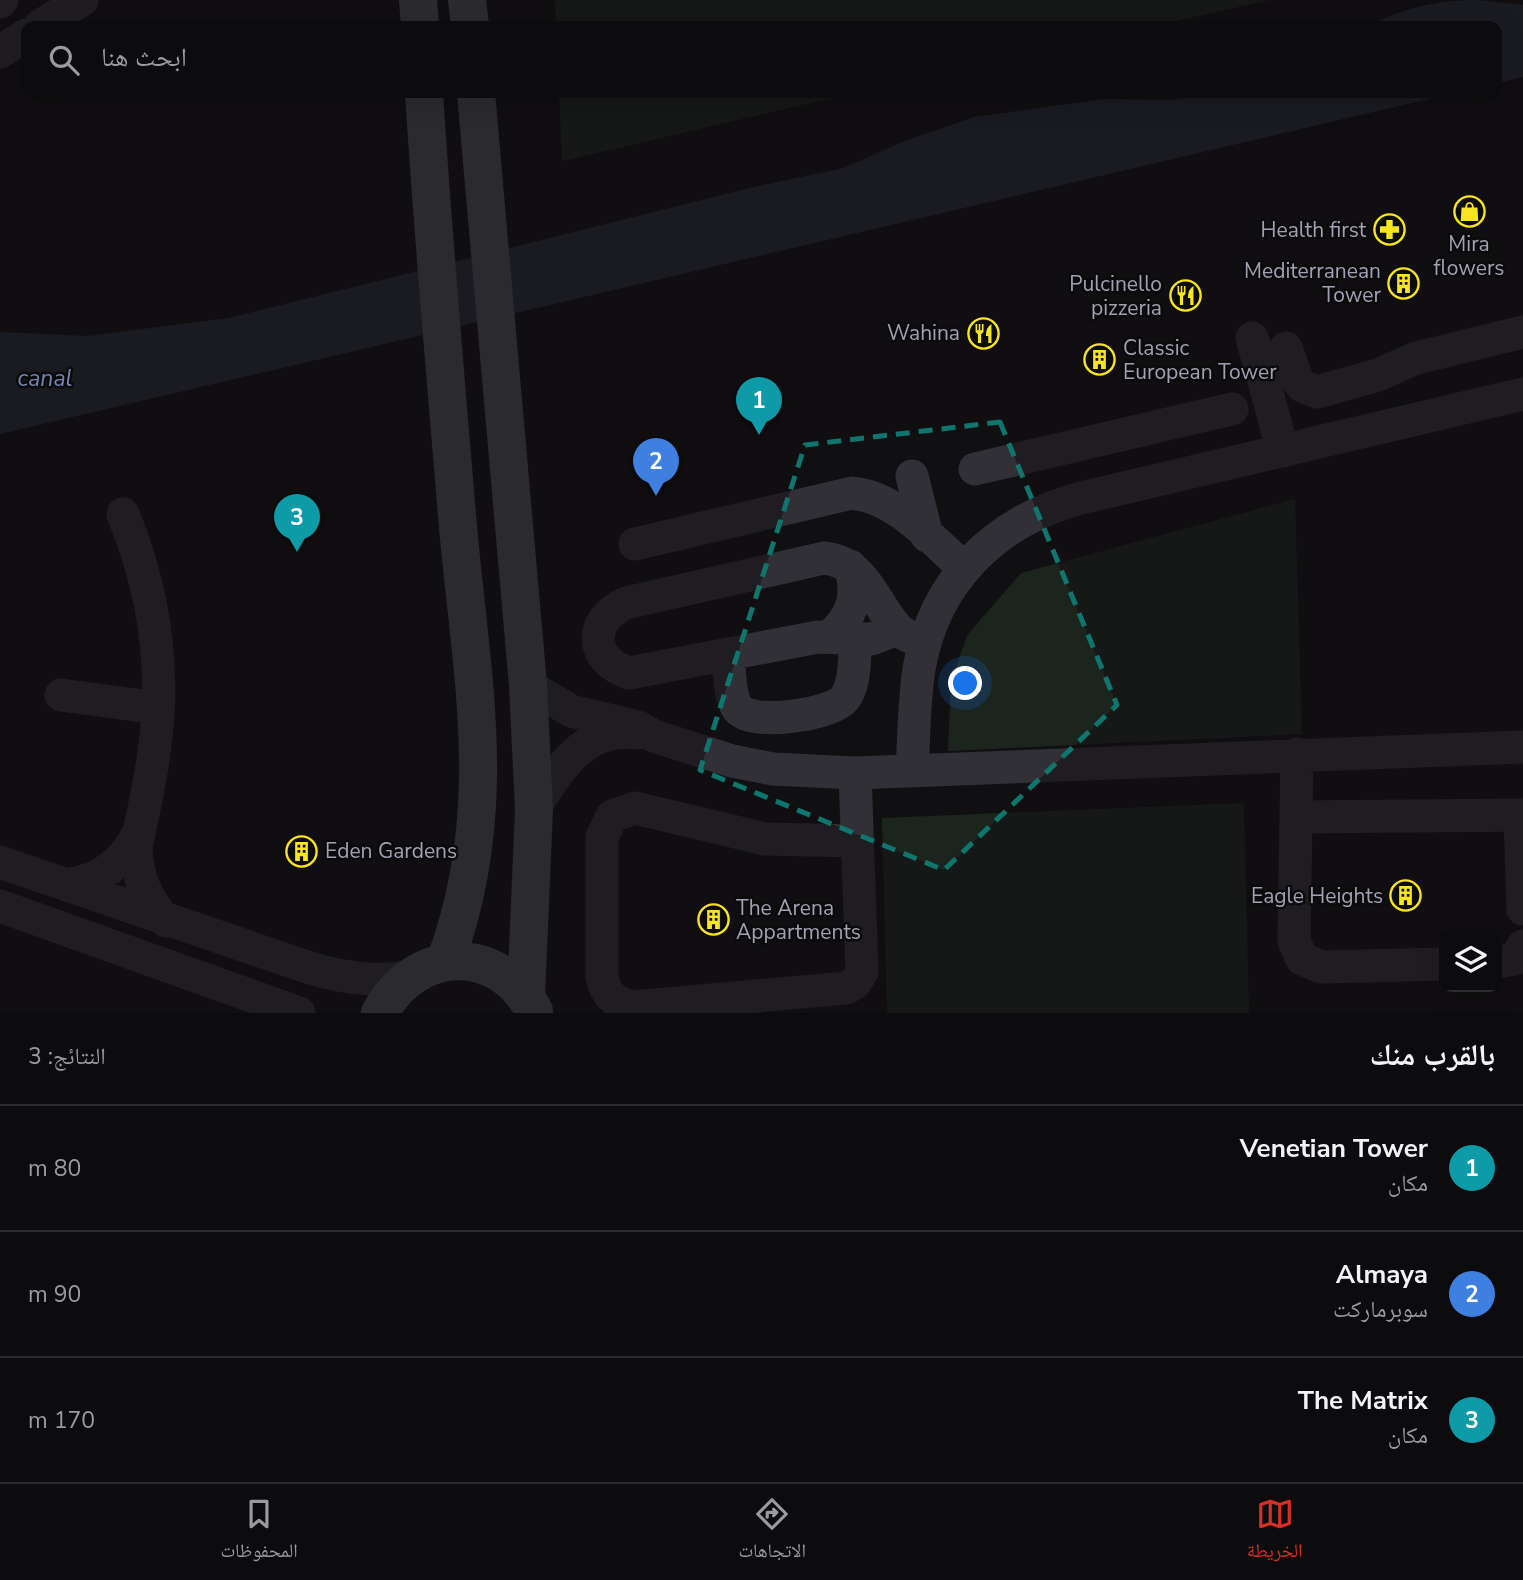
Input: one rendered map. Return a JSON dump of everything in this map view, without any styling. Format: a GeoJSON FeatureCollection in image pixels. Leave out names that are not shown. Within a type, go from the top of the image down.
{"type":"FeatureCollection","features":[{"type":"Feature","properties":{"kind":"main road"},"geometry":{"type":"LineString","coordinates":[[418,0],[419,21]]}},
{"type":"Feature","properties":{"kind":"main road"},"geometry":{"type":"LineString","coordinates":[[467,0],[469,21]]}},
{"type":"Feature","properties":{"kind":"main road"},"geometry":{"type":"LineString","coordinates":[[477,106],[528,685],[534,809],[530,1005]]}},
{"type":"Feature","properties":{"kind":"main road"},"geometry":{"type":"LineString","coordinates":[[425,108],[480,781],[474,859],[457,928],[445,962]]}},
{"type":"Feature","properties":{"kind":"main road"},"geometry":{"type":"LineString","coordinates":[[380,1013],[390,994],[408,977],[445,962],[468,962],[491,968],[510,980],[530,1005]]}},
{"type":"Feature","properties":{"kind":"street"},"geometry":{"type":"LineString","coordinates":[[48,21],[82,0]]}},
{"type":"Feature","properties":{"kind":"street"},"geometry":{"type":"LineString","coordinates":[[0,52],[21,38]]}},
{"type":"Feature","properties":{"kind":"street"},"geometry":{"type":"LineString","coordinates":[[1286,348],[1297,379],[1309,390],[1325,390],[1386,371],[1416,358],[1523,332]]}},
{"type":"Feature","properties":{"kind":"street"},"geometry":{"type":"LineString","coordinates":[[1252,338],[1283,451]]}},
{"type":"Feature","properties":{"kind":"street"},"geometry":{"type":"LineString","coordinates":[[1386,371],[1398,423]]}},
{"type":"Feature","properties":{"kind":"street"},"geometry":{"type":"LineString","coordinates":[[912,770],[919,671],[911,636],[864,578],[839,560],[817,559],[626,603],[613,609],[603,619],[598,633],[599,647],[605,660],[616,669],[629,673],[842,638],[911,636],[964,568],[995,537],[1020,520],[1048,508],[1523,394]]}},
{"type":"Feature","properties":{"kind":"street"},"geometry":{"type":"LineString","coordinates":[[975,469],[1232,409]]}},
{"type":"Feature","properties":{"kind":"street"},"geometry":{"type":"LineString","coordinates":[[1173,423],[1185,475]]}},
{"type":"Feature","properties":{"kind":"street"},"geometry":{"type":"LineString","coordinates":[[912,477],[927,536]]}},
{"type":"Feature","properties":{"kind":"street"},"geometry":{"type":"LineString","coordinates":[[635,544],[852,493],[878,499],[964,568]]}},
{"type":"Feature","properties":{"kind":"street"},"geometry":{"type":"LineString","coordinates":[[123,514],[141,560],[152,608],[158,708],[153,764],[136,848],[140,880],[155,909],[166,921]]}},
{"type":"Feature","properties":{"kind":"street"},"geometry":{"type":"LineString","coordinates":[[728,656],[734,699],[744,714],[756,718],[823,712],[843,700],[849,690],[842,638],[851,613],[855,589],[850,566]]}},
{"type":"Feature","properties":{"kind":"street"},"geometry":{"type":"LineString","coordinates":[[528,685],[571,711],[630,724],[654,736],[732,761],[773,769],[855,773],[1523,747]]}},
{"type":"Feature","properties":{"kind":"street"},"geometry":{"type":"LineString","coordinates":[[61,695],[158,708]]}},
{"type":"Feature","properties":{"kind":"street"},"geometry":{"type":"LineString","coordinates":[[534,809],[573,752],[591,741],[612,734],[654,736]]}},
{"type":"Feature","properties":{"kind":"street"},"geometry":{"type":"LineString","coordinates":[[1297,754],[1294,941],[1302,959],[1321,967],[1439,964]]}},
{"type":"Feature","properties":{"kind":"street"},"geometry":{"type":"LineString","coordinates":[[855,773],[858,841],[862,972],[851,986],[633,1007],[624,1005],[609,995],[602,977],[602,837],[612,816],[635,808],[765,839],[858,841]]}},
{"type":"Feature","properties":{"kind":"street"},"geometry":{"type":"LineString","coordinates":[[1296,817],[1522,815],[1523,909]]}},
{"type":"Feature","properties":{"kind":"street"},"geometry":{"type":"LineString","coordinates":[[66,885],[97,878],[110,869],[122,859],[139,832]]}},
{"type":"Feature","properties":{"kind":"street"},"geometry":{"type":"LineString","coordinates":[[0,862],[166,921],[333,975],[381,981],[408,977]]}},
{"type":"Feature","properties":{"kind":"street"},"geometry":{"type":"LineString","coordinates":[[9,916],[299,1013]]}},
{"type":"Feature","properties":{"kind":"street"},"geometry":{"type":"LineString","coordinates":[[1502,961],[1515,959],[1523,946]]}},
{"type":"Feature","properties":{"kind":"highlighted area"},"geometry":{"type":"Polygon","coordinates":[[[1000,422],[1117,705],[944,870],[700,770],[805,445],[1000,422]]]}},
{"type":"Feature","properties":{"kind":"shaded area"},"geometry":{"type":"Polygon","coordinates":[[[555,0],[1269,0],[1176,21],[556,21],[555,0]]]}},
{"type":"Feature","properties":{"kind":"shaded area"},"geometry":{"type":"Polygon","coordinates":[[[559,98],[833,98],[562,161],[559,98]]]}},
{"type":"Feature","properties":{"kind":"shaded area"},"geometry":{"type":"Polygon","coordinates":[[[1295,499],[1302,734],[948,751],[951,680],[968,634],[1021,573],[1295,499]]]}},
{"type":"Feature","properties":{"kind":"shaded area"},"geometry":{"type":"Polygon","coordinates":[[[1244,803],[1249,1013],[887,1013],[882,818],[1244,803]]]}},
{"type":"Feature","properties":{"kind":"water"},"geometry":{"type":"Polygon","coordinates":[[[1476,0],[1523,5],[1523,77],[1502,82],[1502,21],[1379,21],[1420,7],[1476,0]]]}},
{"type":"Feature","properties":{"kind":"water","name":"canal"},"geometry":{"type":"Polygon","coordinates":[[[1433,98],[0,434],[0,332],[88,336],[229,318],[754,187],[844,168],[902,142],[974,117],[1104,99],[1433,98]]]}},
{"type":"Feature","properties":{"kind":"place","name":"Mira flowers"},"geometry":{"type":"Point","coordinates":[1469,212]}},
{"type":"Feature","properties":{"kind":"place","name":"Health first"},"geometry":{"type":"Point","coordinates":[1389,230]}},
{"type":"Feature","properties":{"kind":"place","name":"Mediterranean Tower"},"geometry":{"type":"Point","coordinates":[1404,283]}},
{"type":"Feature","properties":{"kind":"place","name":"Pulcinello pizzeria"},"geometry":{"type":"Point","coordinates":[1185,296]}},
{"type":"Feature","properties":{"kind":"place","name":"Wahina"},"geometry":{"type":"Point","coordinates":[983,333]}},
{"type":"Feature","properties":{"kind":"place","name":"Classic European Tower"},"geometry":{"type":"Point","coordinates":[1100,360]}},
{"type":"Feature","properties":{"kind":"place","name":"Venetian Tower"},"geometry":{"type":"Point","coordinates":[759,435]}},
{"type":"Feature","properties":{"kind":"place","name":"Almaya"},"geometry":{"type":"Point","coordinates":[656,496]}},
{"type":"Feature","properties":{"kind":"place","name":"The Matrix"},"geometry":{"type":"Point","coordinates":[297,552]}},
{"type":"Feature","properties":{"kind":"place","name":"Eden Gardens"},"geometry":{"type":"Point","coordinates":[302,851]}},
{"type":"Feature","properties":{"kind":"place","name":"Eagle Heights"},"geometry":{"type":"Point","coordinates":[1406,896]}},
{"type":"Feature","properties":{"kind":"place","name":"The Arena Appartments"},"geometry":{"type":"Point","coordinates":[713,920]}}]}
